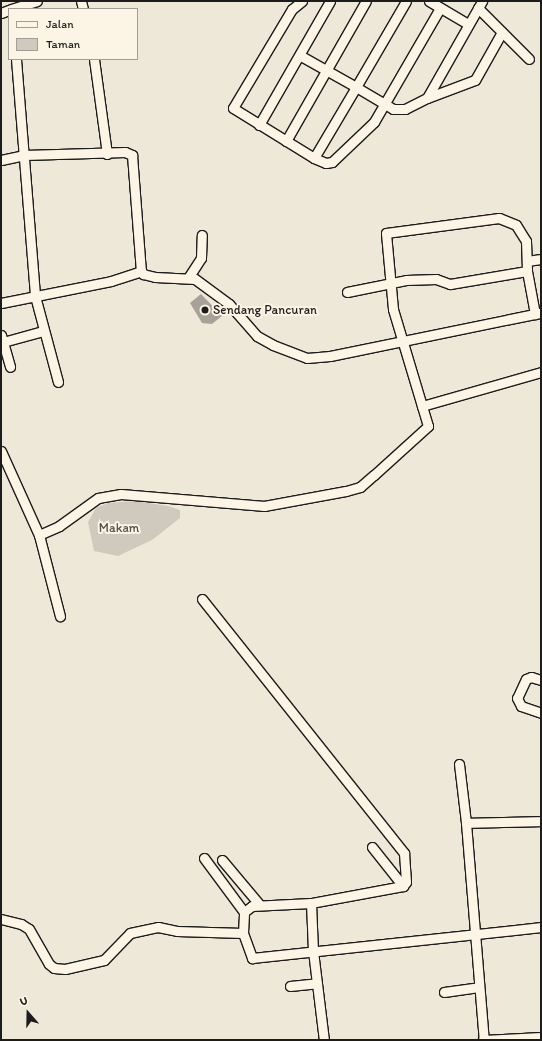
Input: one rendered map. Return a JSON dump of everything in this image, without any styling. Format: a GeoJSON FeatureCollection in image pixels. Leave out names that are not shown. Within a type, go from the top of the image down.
{"type":"FeatureCollection","features":[{"type":"Feature","properties":{"kind":"street"},"geometry":{"type":"LineString","coordinates":[[14,8],[37,1]]}},
{"type":"Feature","properties":{"kind":"street"},"geometry":{"type":"LineString","coordinates":[[302,1],[292,9],[233,105],[234,111],[314,158],[326,163],[332,162],[374,122],[386,105],[440,8]]}},
{"type":"Feature","properties":{"kind":"street"},"geometry":{"type":"LineString","coordinates":[[259,125],[300,56],[330,1]]}},
{"type":"Feature","properties":{"kind":"street"},"geometry":{"type":"LineString","coordinates":[[286,141],[366,1]]}},
{"type":"Feature","properties":{"kind":"street"},"geometry":{"type":"LineString","coordinates":[[314,158],[406,1]]}},
{"type":"Feature","properties":{"kind":"street"},"geometry":{"type":"LineString","coordinates":[[429,1],[468,24]]}},
{"type":"Feature","properties":{"kind":"street"},"geometry":{"type":"LineString","coordinates":[[427,98],[480,4],[502,32],[529,59]]}},
{"type":"Feature","properties":{"kind":"street"},"geometry":{"type":"LineString","coordinates":[[300,56],[386,105],[399,110],[405,109],[427,98],[474,80],[502,32]]}},
{"type":"Feature","properties":{"kind":"street"},"geometry":{"type":"LineString","coordinates":[[16,60],[35,296],[58,382]]}},
{"type":"Feature","properties":{"kind":"street"},"geometry":{"type":"LineString","coordinates":[[94,60],[107,154]]}},
{"type":"Feature","properties":{"kind":"street"},"geometry":{"type":"LineString","coordinates":[[1,160],[24,155],[107,154],[125,152],[133,158],[141,271],[143,274],[154,277],[196,279],[229,304],[257,336],[302,357],[330,356],[401,340],[538,313],[527,271],[526,241],[522,231],[516,225],[499,218],[386,233],[392,282],[393,309],[401,340],[422,406],[427,429],[360,486],[264,506],[121,494],[98,498],[59,526],[39,535]]}},
{"type":"Feature","properties":{"kind":"street"},"geometry":{"type":"LineString","coordinates":[[188,278],[201,258],[202,235]]}},
{"type":"Feature","properties":{"kind":"street"},"geometry":{"type":"LineString","coordinates":[[527,261],[541,259]]}},
{"type":"Feature","properties":{"kind":"street"},"geometry":{"type":"LineString","coordinates":[[1,303],[111,281],[141,271]]}},
{"type":"Feature","properties":{"kind":"street"},"geometry":{"type":"LineString","coordinates":[[347,292],[392,282],[429,278],[450,284],[527,271]]}},
{"type":"Feature","properties":{"kind":"street"},"geometry":{"type":"LineString","coordinates":[[10,367],[2,339],[44,331]]}},
{"type":"Feature","properties":{"kind":"street"},"geometry":{"type":"LineString","coordinates":[[422,406],[541,372]]}},
{"type":"Feature","properties":{"kind":"street"},"geometry":{"type":"LineString","coordinates":[[1,451],[39,535],[60,616]]}},
{"type":"Feature","properties":{"kind":"street"},"geometry":{"type":"LineString","coordinates":[[202,599],[402,850],[405,858],[406,882],[403,886],[311,903],[259,904],[244,912]]}},
{"type":"Feature","properties":{"kind":"street"},"geometry":{"type":"LineString","coordinates":[[541,680],[531,677],[526,679],[517,698],[521,706],[541,713]]}},
{"type":"Feature","properties":{"kind":"street"},"geometry":{"type":"LineString","coordinates":[[459,764],[466,823],[483,1040],[541,1037]]}},
{"type":"Feature","properties":{"kind":"street"},"geometry":{"type":"LineString","coordinates":[[466,823],[541,821]]}},
{"type":"Feature","properties":{"kind":"street"},"geometry":{"type":"LineString","coordinates":[[372,847],[403,886]]}},
{"type":"Feature","properties":{"kind":"street"},"geometry":{"type":"LineString","coordinates":[[204,858],[244,912],[243,933],[252,958],[475,932],[541,927]]}},
{"type":"Feature","properties":{"kind":"street"},"geometry":{"type":"LineString","coordinates":[[222,860],[259,904]]}},
{"type":"Feature","properties":{"kind":"street"},"geometry":{"type":"LineString","coordinates":[[311,903],[313,952],[324,1040]]}},
{"type":"Feature","properties":{"kind":"street"},"geometry":{"type":"LineString","coordinates":[[1,919],[29,929],[49,964],[54,968],[65,969],[104,960],[120,941],[136,930],[158,927],[177,931],[243,933]]}},
{"type":"Feature","properties":{"kind":"street"},"geometry":{"type":"LineString","coordinates":[[290,986],[317,983]]}},
{"type":"Feature","properties":{"kind":"street"},"geometry":{"type":"LineString","coordinates":[[444,992],[479,987]]}},
{"type":"Feature","properties":{"kind":"green space","name":"Makam"},"geometry":{"type":"Polygon","coordinates":[[[135,501],[168,506],[180,510],[180,518],[152,540],[118,556],[94,551],[88,522],[96,508],[108,503],[135,501]]]}},
{"type":"Feature","properties":{"kind":"shaded area","name":"Sendang Pancuran"},"geometry":{"type":"Polygon","coordinates":[[[201,294],[222,316],[212,324],[202,323],[190,303],[201,294]]]}},
{"type":"Feature","properties":{"kind":"place","name":"Sendang Pancuran"},"geometry":{"type":"Point","coordinates":[205,310]}}]}
